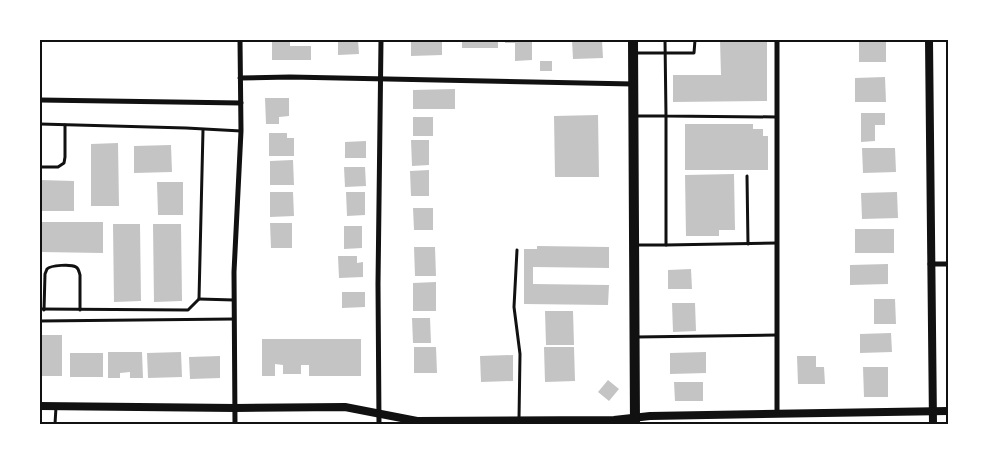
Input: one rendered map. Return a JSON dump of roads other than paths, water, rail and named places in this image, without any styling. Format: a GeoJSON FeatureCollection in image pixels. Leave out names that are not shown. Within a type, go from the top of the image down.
{"type":"FeatureCollection","features":[{"type":"Feature","properties":{"kind":"main road"},"geometry":{"type":"LineString","coordinates":[[634,40],[635,421]]}},
{"type":"Feature","properties":{"kind":"street"},"geometry":{"type":"LineString","coordinates":[[235,424],[234,272],[241,131],[240,40]]}},
{"type":"Feature","properties":{"kind":"street"},"geometry":{"type":"LineString","coordinates":[[379,424],[378,284],[381,40]]}},
{"type":"Feature","properties":{"kind":"street"},"geometry":{"type":"LineString","coordinates":[[776,413],[777,40]]}},
{"type":"Feature","properties":{"kind":"street"},"geometry":{"type":"LineString","coordinates":[[929,40],[933,424]]}},
{"type":"Feature","properties":{"kind":"street"},"geometry":{"type":"LineString","coordinates":[[240,78],[290,77],[634,84]]}},
{"type":"Feature","properties":{"kind":"street"},"geometry":{"type":"LineString","coordinates":[[40,100],[240,103]]}},
{"type":"Feature","properties":{"kind":"street"},"geometry":{"type":"LineString","coordinates":[[930,264],[948,264]]}},
{"type":"Feature","properties":{"kind":"street"},"geometry":{"type":"LineString","coordinates":[[40,406],[345,408],[416,421],[519,420],[544,422],[635,421],[650,416],[948,411]]}},
{"type":"Feature","properties":{"kind":"lane"},"geometry":{"type":"LineString","coordinates":[[665,40],[666,245]]}},
{"type":"Feature","properties":{"kind":"lane"},"geometry":{"type":"LineString","coordinates":[[634,54],[694,53],[694,40]]}},
{"type":"Feature","properties":{"kind":"lane"},"geometry":{"type":"LineString","coordinates":[[634,116],[777,117]]}},
{"type":"Feature","properties":{"kind":"lane"},"geometry":{"type":"LineString","coordinates":[[40,124],[241,131]]}},
{"type":"Feature","properties":{"kind":"lane"},"geometry":{"type":"LineString","coordinates":[[40,167],[58,167],[64,163],[65,125]]}},
{"type":"Feature","properties":{"kind":"lane"},"geometry":{"type":"LineString","coordinates":[[200,299],[203,130]]}},
{"type":"Feature","properties":{"kind":"lane"},"geometry":{"type":"LineString","coordinates":[[748,176],[748,244]]}},
{"type":"Feature","properties":{"kind":"lane"},"geometry":{"type":"LineString","coordinates":[[635,245],[777,243]]}},
{"type":"Feature","properties":{"kind":"lane"},"geometry":{"type":"LineString","coordinates":[[516,250],[514,307],[520,354],[519,420]]}},
{"type":"Feature","properties":{"kind":"lane"},"geometry":{"type":"LineString","coordinates":[[80,310],[79,270],[76,267],[70,266],[50,266],[46,268],[42,310],[80,310],[188,310],[200,299],[234,300]]}},
{"type":"Feature","properties":{"kind":"lane"},"geometry":{"type":"LineString","coordinates":[[40,321],[234,319]]}},
{"type":"Feature","properties":{"kind":"lane"},"geometry":{"type":"LineString","coordinates":[[635,338],[777,335]]}},
{"type":"Feature","properties":{"kind":"lane"},"geometry":{"type":"LineString","coordinates":[[55,424],[56,406]]}}]}
